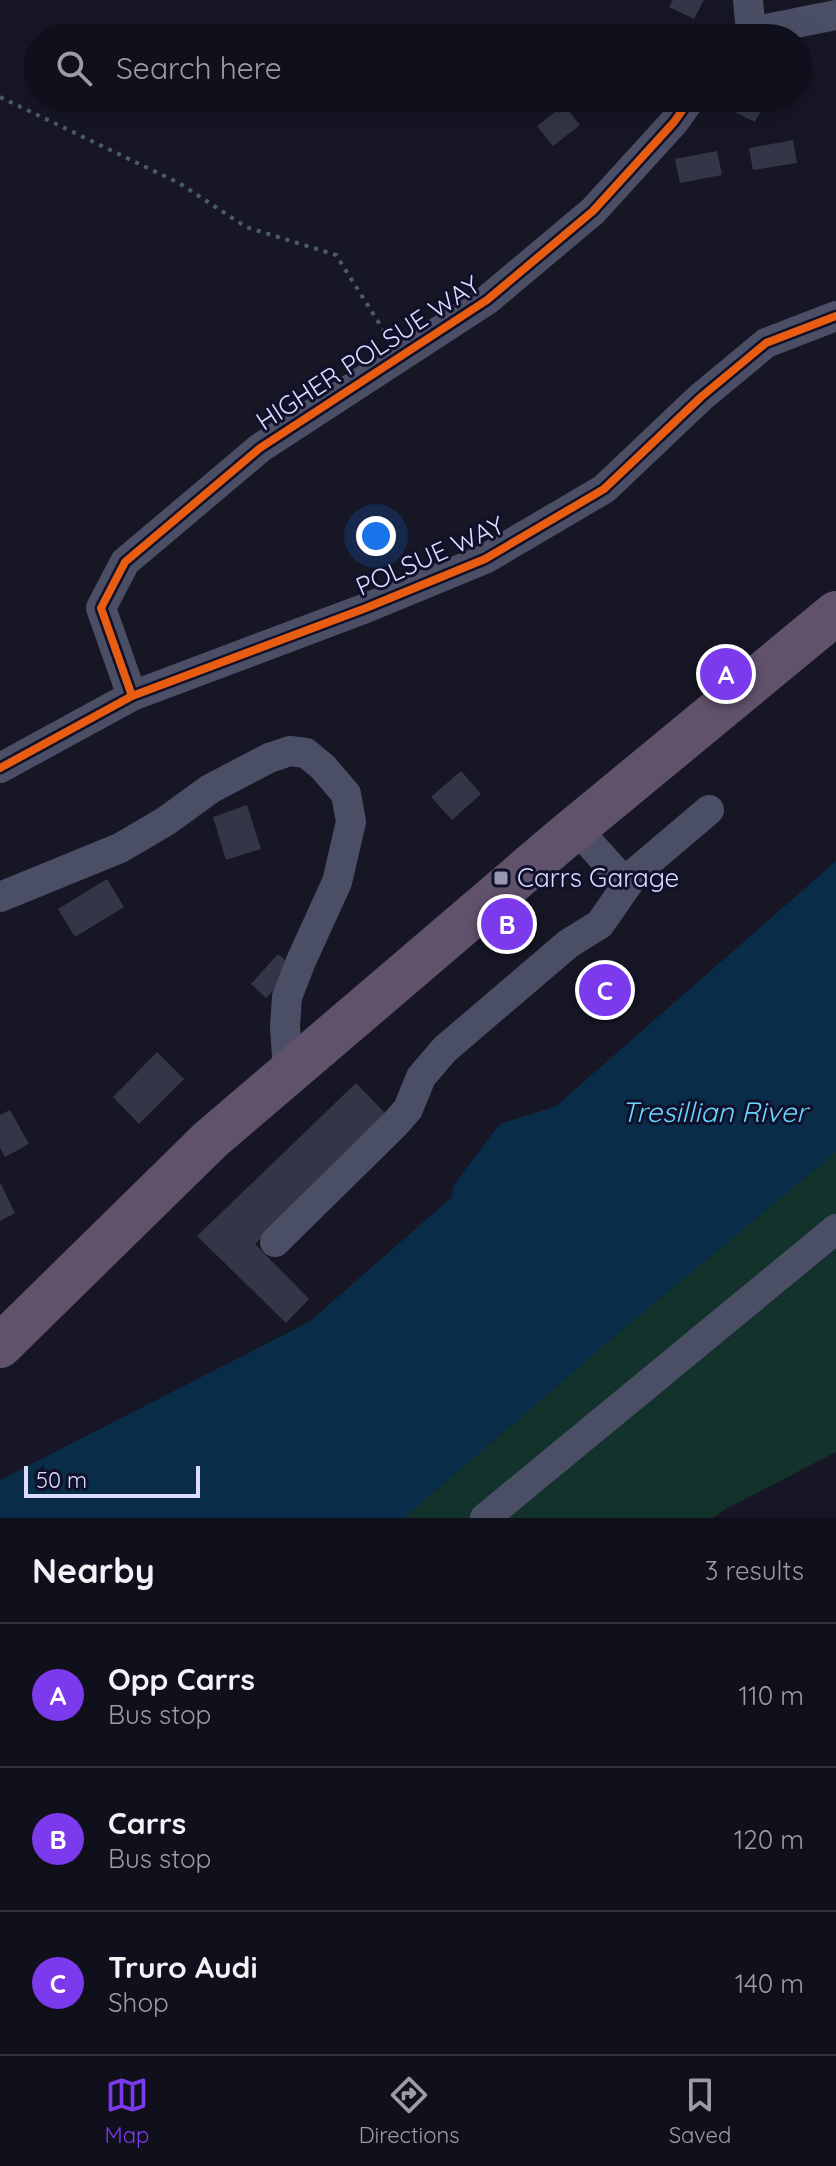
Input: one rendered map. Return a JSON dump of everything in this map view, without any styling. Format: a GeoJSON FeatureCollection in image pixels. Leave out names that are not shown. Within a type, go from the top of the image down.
{"type":"FeatureCollection","features":[{"type":"Feature","properties":{"kind":"highway"},"geometry":{"type":"LineString","coordinates":[[0,1346],[210,1140],[576,828],[836,613]]}},
{"type":"Feature","properties":{"kind":"street"},"geometry":{"type":"LineString","coordinates":[[747,24],[748,0]]}},
{"type":"Feature","properties":{"kind":"street"},"geometry":{"type":"LineString","coordinates":[[796,24],[836,15]]}},
{"type":"Feature","properties":{"kind":"street","name":"HIGHER POLSUE WAY"},"geometry":{"type":"LineString","coordinates":[[132,696],[101,608],[125,562],[260,448],[487,300],[593,211],[681,112]]}},
{"type":"Feature","properties":{"kind":"street","name":"POLSUE WAY"},"geometry":{"type":"LineString","coordinates":[[0,768],[132,696],[366,608],[485,559],[604,489],[701,397],[766,343],[836,316]]}},
{"type":"Feature","properties":{"kind":"street"},"geometry":{"type":"LineString","coordinates":[[0,897],[120,848],[166,821],[210,789],[269,758],[290,751],[306,753],[346,794],[351,822],[337,882],[287,997],[288,1074]]}},
{"type":"Feature","properties":{"kind":"street"},"geometry":{"type":"LineString","coordinates":[[275,1242],[394,1125],[408,1109],[421,1077],[445,1049],[568,944],[600,924],[636,872],[709,810]]}},
{"type":"Feature","properties":{"kind":"street"},"geometry":{"type":"LineString","coordinates":[[576,828],[627,885]]}},
{"type":"Feature","properties":{"kind":"street"},"geometry":{"type":"LineString","coordinates":[[485,1518],[836,1229]]}},
{"type":"Feature","properties":{"kind":"path"},"geometry":{"type":"LineString","coordinates":[[0,97],[24,109]]}},
{"type":"Feature","properties":{"kind":"path"},"geometry":{"type":"LineString","coordinates":[[31,112],[179,183],[246,227],[336,255],[400,356]]}},
{"type":"Feature","properties":{"kind":"green space"},"geometry":{"type":"Polygon","coordinates":[[[836,1097],[836,1222],[473,1518],[326,1518],[836,1097]]]}},
{"type":"Feature","properties":{"kind":"green space"},"geometry":{"type":"Polygon","coordinates":[[[836,1249],[836,1452],[713,1518],[508,1518],[836,1249]]]}},
{"type":"Feature","properties":{"kind":"water","name":"Tresillian River"},"geometry":{"type":"Polygon","coordinates":[[[836,861],[836,1152],[615,1336],[404,1518],[0,1518],[0,1480],[309,1322],[836,861]]]}},
{"type":"Feature","properties":{"kind":"building"},"geometry":{"type":"Polygon","coordinates":[[[673,0],[704,0],[694,19],[669,7],[673,0]]]}},
{"type":"Feature","properties":{"kind":"building"},"geometry":{"type":"Polygon","coordinates":[[[555,112],[570,112],[580,125],[553,146],[537,126],[555,112]]]}},
{"type":"Feature","properties":{"kind":"building"},"geometry":{"type":"Polygon","coordinates":[[[735,112],[760,112],[755,122],[735,112]]]}},
{"type":"Feature","properties":{"kind":"building"},"geometry":{"type":"Polygon","coordinates":[[[793,140],[797,163],[753,170],[749,148],[793,140]]]}},
{"type":"Feature","properties":{"kind":"building"},"geometry":{"type":"Polygon","coordinates":[[[717,151],[722,175],[680,183],[675,159],[717,151]]]}},
{"type":"Feature","properties":{"kind":"building"},"geometry":{"type":"Polygon","coordinates":[[[461,771],[481,794],[452,820],[431,797],[461,771]]]}},
{"type":"Feature","properties":{"kind":"building"},"geometry":{"type":"Polygon","coordinates":[[[247,805],[261,849],[226,860],[213,817],[247,805]]]}},
{"type":"Feature","properties":{"kind":"building"},"geometry":{"type":"Polygon","coordinates":[[[107,879],[124,907],[75,937],[58,909],[107,879]]]}},
{"type":"Feature","properties":{"kind":"building"},"geometry":{"type":"Polygon","coordinates":[[[278,954],[294,968],[266,998],[251,984],[278,954]]]}},
{"type":"Feature","properties":{"kind":"building"},"geometry":{"type":"Polygon","coordinates":[[[157,1052],[184,1079],[139,1124],[113,1097],[157,1052]]]}},
{"type":"Feature","properties":{"kind":"building"},"geometry":{"type":"Polygon","coordinates":[[[356,1083],[388,1116],[255,1244],[309,1299],[286,1323],[197,1236],[356,1083]]]}},
{"type":"Feature","properties":{"kind":"building"},"geometry":{"type":"Polygon","coordinates":[[[10,1110],[29,1144],[5,1157],[0,1148],[0,1115],[10,1110]]]}},
{"type":"Feature","properties":{"kind":"building"},"geometry":{"type":"Polygon","coordinates":[[[0,1182],[15,1213],[0,1221],[0,1182]]]}},
{"type":"Feature","properties":{"kind":"waterway","name":"Tresillian River"},"geometry":{"type":"LineString","coordinates":[[473,1194],[512,1142],[570,1124]]}},
{"type":"Feature","properties":{"kind":"cycle path"},"geometry":{"type":"LineString","coordinates":[[132,696],[101,608],[125,562],[260,448],[487,300],[593,211],[681,112]]}},
{"type":"Feature","properties":{"kind":"cycle path"},"geometry":{"type":"LineString","coordinates":[[0,768],[132,696],[366,608],[485,559],[604,489],[701,397],[766,343],[836,316]]}},
{"type":"Feature","properties":{"kind":"place","name":"Opp Carrs"},"geometry":{"type":"Point","coordinates":[726,674]}},
{"type":"Feature","properties":{"kind":"place","name":"Carrs Garage"},"geometry":{"type":"Point","coordinates":[501,878]}},
{"type":"Feature","properties":{"kind":"place","name":"Carrs"},"geometry":{"type":"Point","coordinates":[507,924]}},
{"type":"Feature","properties":{"kind":"place","name":"Truro Audi"},"geometry":{"type":"Point","coordinates":[605,990]}}]}
